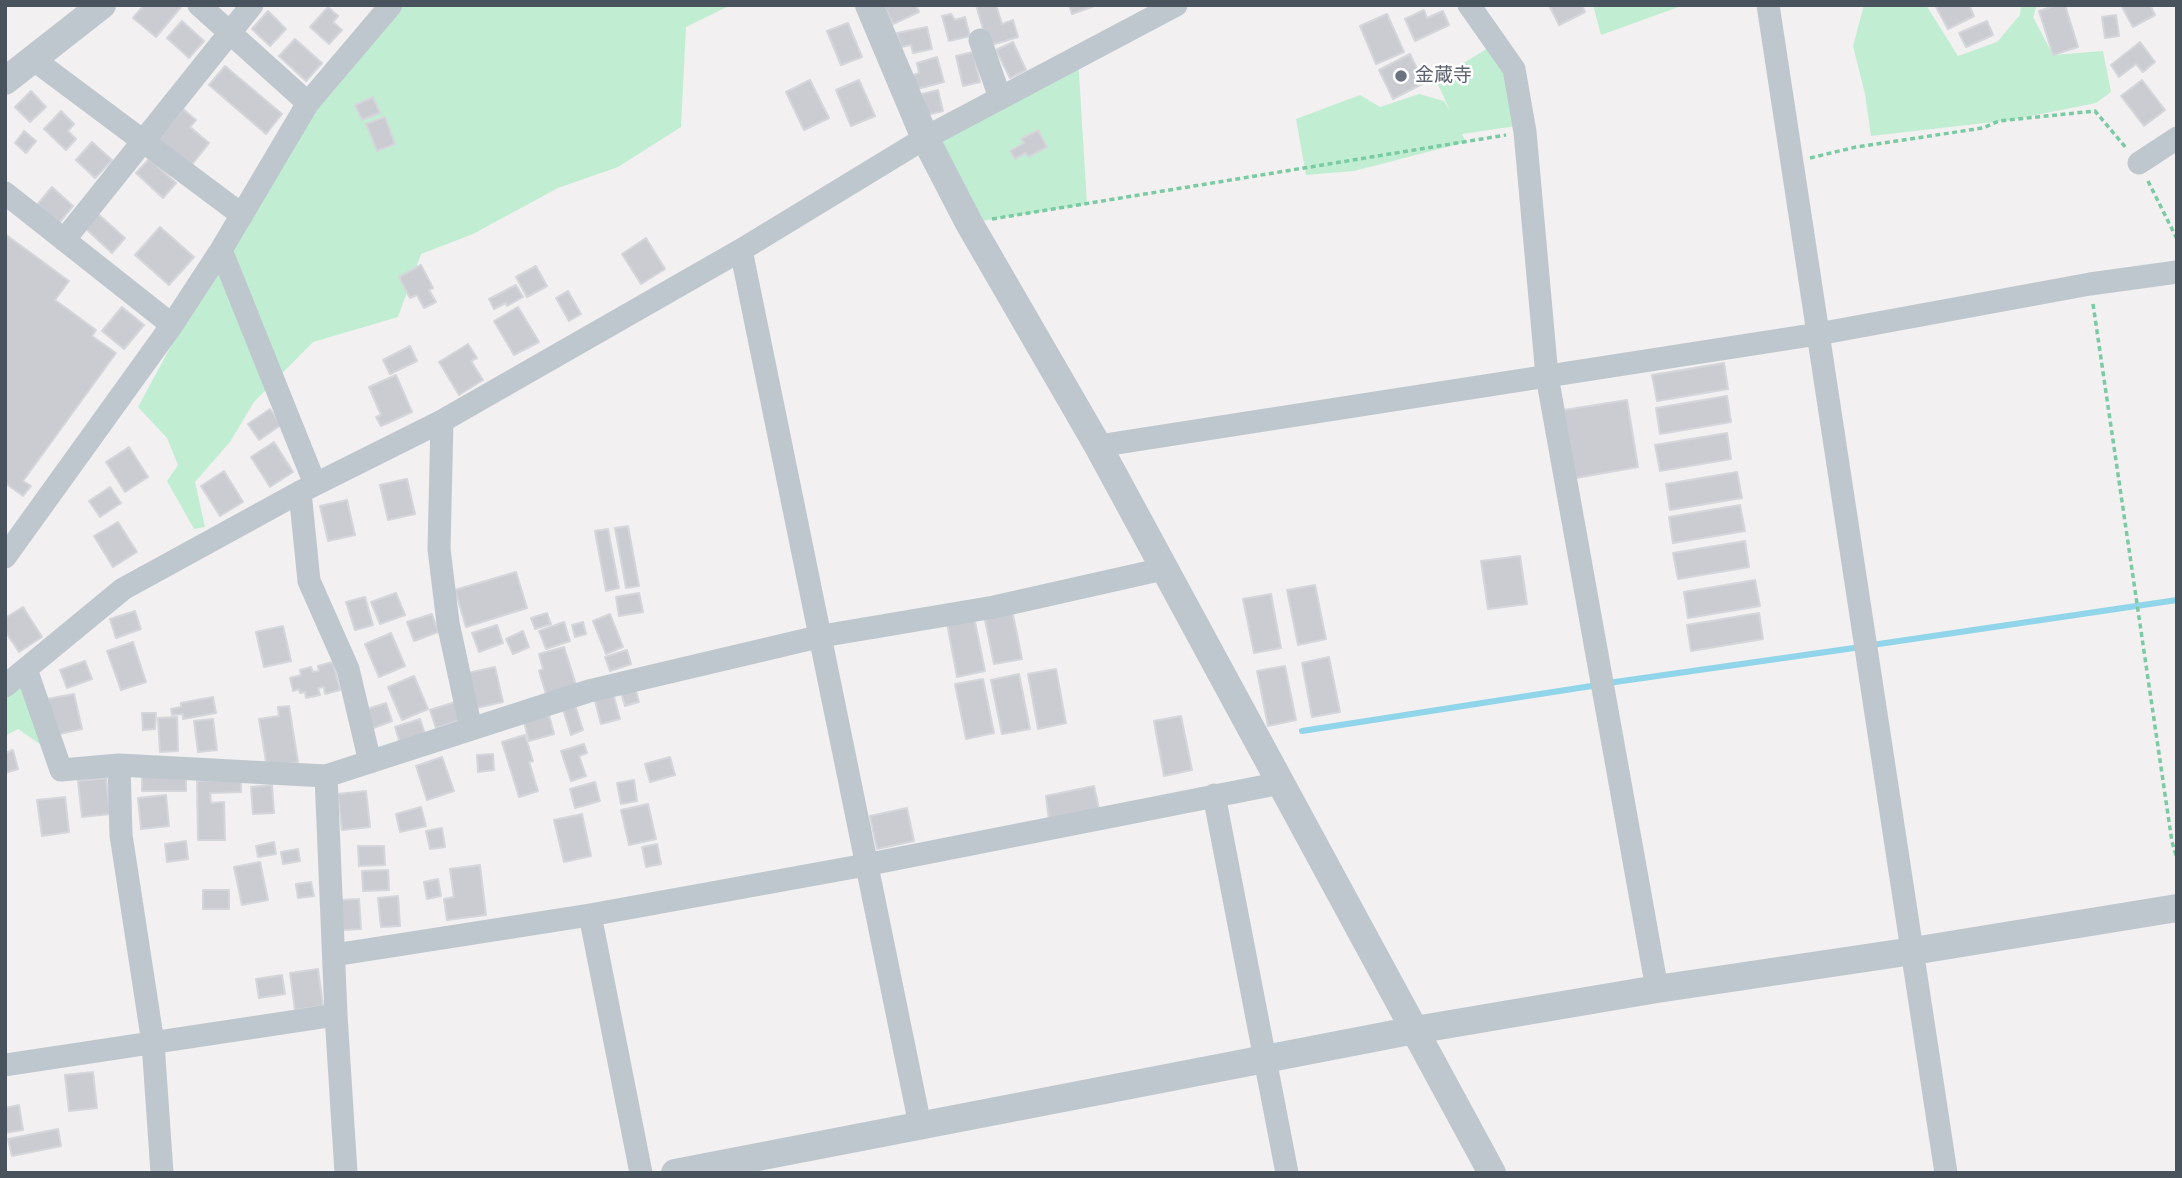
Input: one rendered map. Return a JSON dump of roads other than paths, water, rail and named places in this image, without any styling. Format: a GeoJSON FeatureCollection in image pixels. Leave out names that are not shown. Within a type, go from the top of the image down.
{"type":"FeatureCollection","features":[{"type":"Feature","properties":{"kind":"street"},"geometry":{"type":"LineString","coordinates":[[5,81],[102,5]]}},
{"type":"Feature","properties":{"kind":"street"},"geometry":{"type":"LineString","coordinates":[[199,5],[308,103]]}},
{"type":"Feature","properties":{"kind":"street"},"geometry":{"type":"LineString","coordinates":[[64,240],[252,5]]}},
{"type":"Feature","properties":{"kind":"street"},"geometry":{"type":"LineString","coordinates":[[5,557],[172,324],[221,250],[308,103],[391,5]]}},
{"type":"Feature","properties":{"kind":"street"},"geometry":{"type":"LineString","coordinates":[[869,5],[925,138],[970,223],[1098,446],[1492,1173]]}},
{"type":"Feature","properties":{"kind":"street"},"geometry":{"type":"LineString","coordinates":[[5,686],[123,589],[308,488],[442,421],[741,250],[925,138],[1176,5]]}},
{"type":"Feature","properties":{"kind":"street"},"geometry":{"type":"LineString","coordinates":[[1469,5],[1514,69],[1525,132],[1547,376],[1657,989]]}},
{"type":"Feature","properties":{"kind":"street"},"geometry":{"type":"LineString","coordinates":[[1768,5],[1946,1173]]}},
{"type":"Feature","properties":{"kind":"street"},"geometry":{"type":"LineString","coordinates":[[980,40],[1000,98]]}},
{"type":"Feature","properties":{"kind":"street"},"geometry":{"type":"LineString","coordinates":[[33,59],[242,215]]}},
{"type":"Feature","properties":{"kind":"street"},"geometry":{"type":"LineString","coordinates":[[2139,163],[2177,138]]}},
{"type":"Feature","properties":{"kind":"street"},"geometry":{"type":"LineString","coordinates":[[5,193],[172,324]]}},
{"type":"Feature","properties":{"kind":"street"},"geometry":{"type":"LineString","coordinates":[[221,250],[308,488],[309,581],[348,669],[370,762]]}},
{"type":"Feature","properties":{"kind":"street"},"geometry":{"type":"LineString","coordinates":[[741,250],[920,1125]]}},
{"type":"Feature","properties":{"kind":"street"},"geometry":{"type":"LineString","coordinates":[[1098,446],[1818,334],[2090,284],[2177,272]]}},
{"type":"Feature","properties":{"kind":"street"},"geometry":{"type":"LineString","coordinates":[[442,421],[439,549],[448,624],[471,729]]}},
{"type":"Feature","properties":{"kind":"street"},"geometry":{"type":"LineString","coordinates":[[26,669],[61,770],[119,765],[326,776],[589,691],[822,636],[994,607],[1163,569]]}},
{"type":"Feature","properties":{"kind":"street"},"geometry":{"type":"LineString","coordinates":[[119,765],[121,835],[153,1043],[162,1173]]}},
{"type":"Feature","properties":{"kind":"street"},"geometry":{"type":"LineString","coordinates":[[326,776],[346,1173]]}},
{"type":"Feature","properties":{"kind":"street"},"geometry":{"type":"LineString","coordinates":[[334,955],[590,915],[867,865],[1281,783]]}},
{"type":"Feature","properties":{"kind":"street"},"geometry":{"type":"LineString","coordinates":[[1214,795],[1287,1173]]}},
{"type":"Feature","properties":{"kind":"street"},"geometry":{"type":"LineString","coordinates":[[676,1173],[1415,1030],[1657,989],[2177,908]]}},
{"type":"Feature","properties":{"kind":"street"},"geometry":{"type":"LineString","coordinates":[[590,915],[640,1173]]}},
{"type":"Feature","properties":{"kind":"street"},"geometry":{"type":"LineString","coordinates":[[5,1065],[336,1015]]}},
{"type":"Feature","properties":{"kind":"waterway"},"geometry":{"type":"LineString","coordinates":[[1872,645],[2177,600]]}},
{"type":"Feature","properties":{"kind":"waterway"},"geometry":{"type":"LineString","coordinates":[[1608,683],[1861,647]]}},
{"type":"Feature","properties":{"kind":"waterway"},"geometry":{"type":"LineString","coordinates":[[1302,731],[1598,685]]}},
{"type":"Feature","properties":{"kind":"place","name":"金蔵寺"},"geometry":{"type":"Point","coordinates":[1401,76]}}]}
